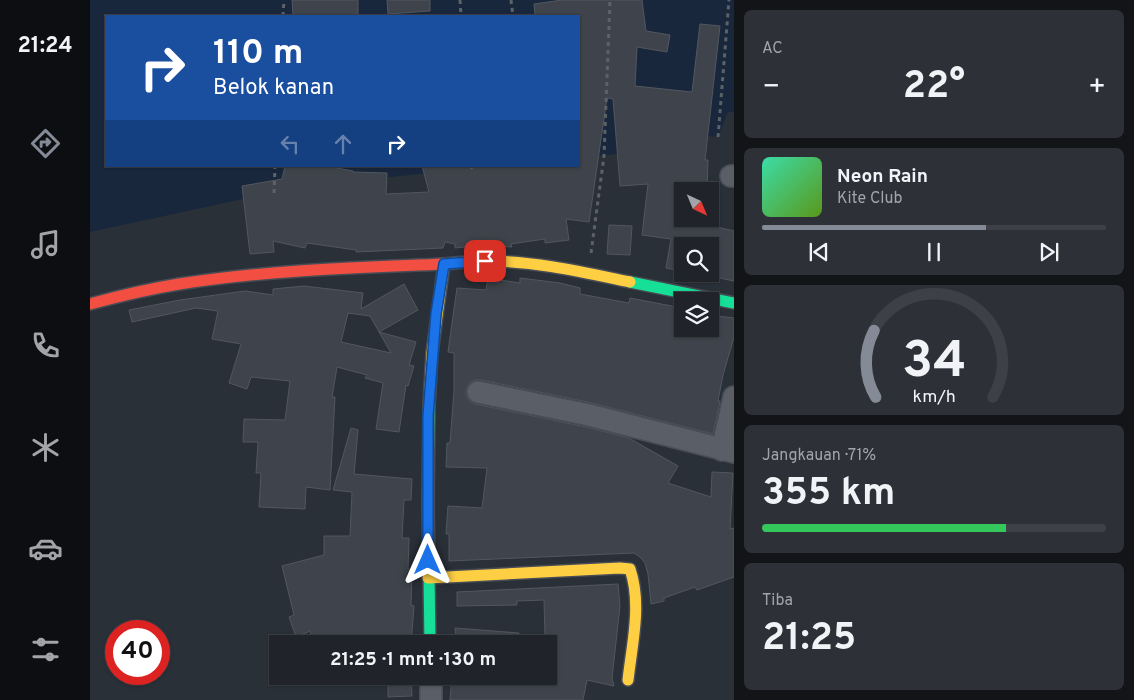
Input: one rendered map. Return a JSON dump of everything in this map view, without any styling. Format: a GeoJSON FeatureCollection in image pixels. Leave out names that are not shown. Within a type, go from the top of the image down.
{"type":"FeatureCollection","features":[{"type":"Feature","properties":{"kind":"street"},"geometry":{"type":"LineString","coordinates":[[90,304],[128,293],[187,282],[271,272],[485,261],[524,263],[734,303]]}},
{"type":"Feature","properties":{"kind":"street"},"geometry":{"type":"LineString","coordinates":[[430,635],[428,433],[432,357],[444,264]]}},
{"type":"Feature","properties":{"kind":"street"},"geometry":{"type":"LineString","coordinates":[[478,392],[589,415],[728,451],[734,397]]}},
{"type":"Feature","properties":{"kind":"street"},"geometry":{"type":"LineString","coordinates":[[428,578],[630,569],[634,578],[634,607],[628,680]]}},
{"type":"Feature","properties":{"kind":"street"},"geometry":{"type":"LineString","coordinates":[[431,685],[432,700]]}},
{"type":"Feature","properties":{"kind":"path"},"geometry":{"type":"LineString","coordinates":[[283,15],[284,0]]}},
{"type":"Feature","properties":{"kind":"path"},"geometry":{"type":"LineString","coordinates":[[460,0],[462,15]]}},
{"type":"Feature","properties":{"kind":"path"},"geometry":{"type":"LineString","coordinates":[[511,0],[513,15]]}},
{"type":"Feature","properties":{"kind":"path"},"geometry":{"type":"LineString","coordinates":[[589,274],[604,156],[610,0]]}},
{"type":"Feature","properties":{"kind":"path"},"geometry":{"type":"LineString","coordinates":[[718,137],[729,0]]}},
{"type":"Feature","properties":{"kind":"path"},"geometry":{"type":"LineString","coordinates":[[274,193],[275,167]]}},
{"type":"Feature","properties":{"kind":"water"},"geometry":{"type":"Polygon","coordinates":[[[90,0],[734,0],[734,112],[728,112],[718,137],[633,129],[625,153],[580,158],[580,15],[105,15],[105,167],[489,167],[304,186],[90,232],[90,0]]]}},
{"type":"Feature","properties":{"kind":"building"},"geometry":{"type":"Polygon","coordinates":[[[292,0],[358,0],[358,15],[293,15],[292,0]]]}},
{"type":"Feature","properties":{"kind":"building"},"geometry":{"type":"Polygon","coordinates":[[[387,0],[430,0],[430,11],[388,14],[387,0]]]}},
{"type":"Feature","properties":{"kind":"building"},"geometry":{"type":"Polygon","coordinates":[[[562,0],[642,0],[646,31],[670,35],[667,52],[637,47],[635,86],[692,92],[700,24],[720,26],[705,160],[708,160],[707,182],[674,182],[674,228],[719,228],[734,231],[734,281],[719,278],[719,237],[674,237],[674,270],[666,268],[671,239],[642,235],[648,184],[620,186],[613,99],[607,98],[589,222],[566,219],[569,240],[545,243],[545,239],[511,244],[512,247],[484,245],[455,248],[455,244],[445,242],[443,248],[356,252],[356,250],[307,243],[305,248],[273,241],[274,252],[250,254],[242,186],[282,179],[285,167],[331,167],[353,172],[387,173],[386,194],[429,192],[422,167],[580,167],[580,15],[535,15],[534,4],[562,0]]]}},
{"type":"Feature","properties":{"kind":"building"},"geometry":{"type":"Polygon","coordinates":[[[609,225],[632,226],[630,255],[607,254],[609,225]]]}},
{"type":"Feature","properties":{"kind":"building"},"geometry":{"type":"Polygon","coordinates":[[[488,278],[520,283],[520,278],[560,283],[580,288],[580,294],[629,303],[630,298],[674,306],[674,337],[719,337],[719,316],[734,318],[734,337],[723,375],[713,434],[592,403],[481,380],[469,383],[466,395],[469,401],[475,404],[629,438],[678,466],[668,483],[711,497],[712,472],[733,473],[730,529],[734,528],[734,577],[697,590],[695,587],[664,598],[664,601],[651,604],[645,563],[634,553],[449,561],[449,534],[446,534],[448,506],[482,508],[487,468],[446,467],[454,390],[454,353],[448,352],[451,330],[457,288],[486,290],[488,278]]]}},
{"type":"Feature","properties":{"kind":"building"},"geometry":{"type":"Polygon","coordinates":[[[404,284],[418,310],[379,332],[416,342],[409,365],[414,366],[408,386],[406,385],[399,432],[376,429],[383,383],[365,378],[367,375],[337,367],[332,397],[335,397],[330,490],[306,487],[305,509],[259,507],[261,473],[256,473],[258,442],[243,442],[244,419],[285,420],[290,381],[251,377],[247,389],[229,383],[241,344],[212,339],[218,311],[196,308],[132,322],[129,310],[180,300],[245,291],[273,295],[273,289],[304,286],[363,293],[361,309],[404,284]],[[348,313],[341,342],[391,353],[370,316],[348,313]]]}},
{"type":"Feature","properties":{"kind":"building"},"geometry":{"type":"Polygon","coordinates":[[[351,428],[358,430],[354,474],[412,479],[411,500],[404,500],[402,538],[409,538],[408,569],[412,570],[411,605],[414,606],[412,635],[311,635],[310,631],[295,635],[289,617],[294,615],[282,566],[324,555],[324,536],[350,536],[352,492],[333,490],[351,428]]]}},
{"type":"Feature","properties":{"kind":"building"},"geometry":{"type":"Polygon","coordinates":[[[618,584],[620,606],[612,678],[614,686],[587,680],[583,700],[450,700],[451,685],[557,685],[557,635],[545,635],[544,600],[517,601],[517,605],[457,606],[457,592],[618,584]]]}},
{"type":"Feature","properties":{"kind":"building"},"geometry":{"type":"Polygon","coordinates":[[[455,628],[519,633],[519,635],[456,635],[455,628]]]}},
{"type":"Feature","properties":{"kind":"building"},"geometry":{"type":"Polygon","coordinates":[[[388,685],[411,685],[412,696],[388,697],[388,685]]]}},
{"type":"Feature","properties":{"kind":"traffic: fast"},"geometry":{"type":"LineString","coordinates":[[630,282],[734,303]]}},
{"type":"Feature","properties":{"kind":"traffic: fast"},"geometry":{"type":"LineString","coordinates":[[429,405],[430,635]]}},
{"type":"Feature","properties":{"kind":"traffic: slow"},"geometry":{"type":"LineString","coordinates":[[429,405],[432,353],[444,264],[504,261],[558,268],[630,282]]}},
{"type":"Feature","properties":{"kind":"traffic: slow"},"geometry":{"type":"LineString","coordinates":[[428,578],[630,569],[634,582],[636,610],[628,680]]}},
{"type":"Feature","properties":{"kind":"traffic: jam"},"geometry":{"type":"LineString","coordinates":[[90,304],[168,286],[212,279],[311,270],[444,264]]}},
{"type":"Feature","properties":{"kind":"route"},"geometry":{"type":"LineString","coordinates":[[428,560],[428,416],[436,314],[444,264],[485,261]]}}]}
